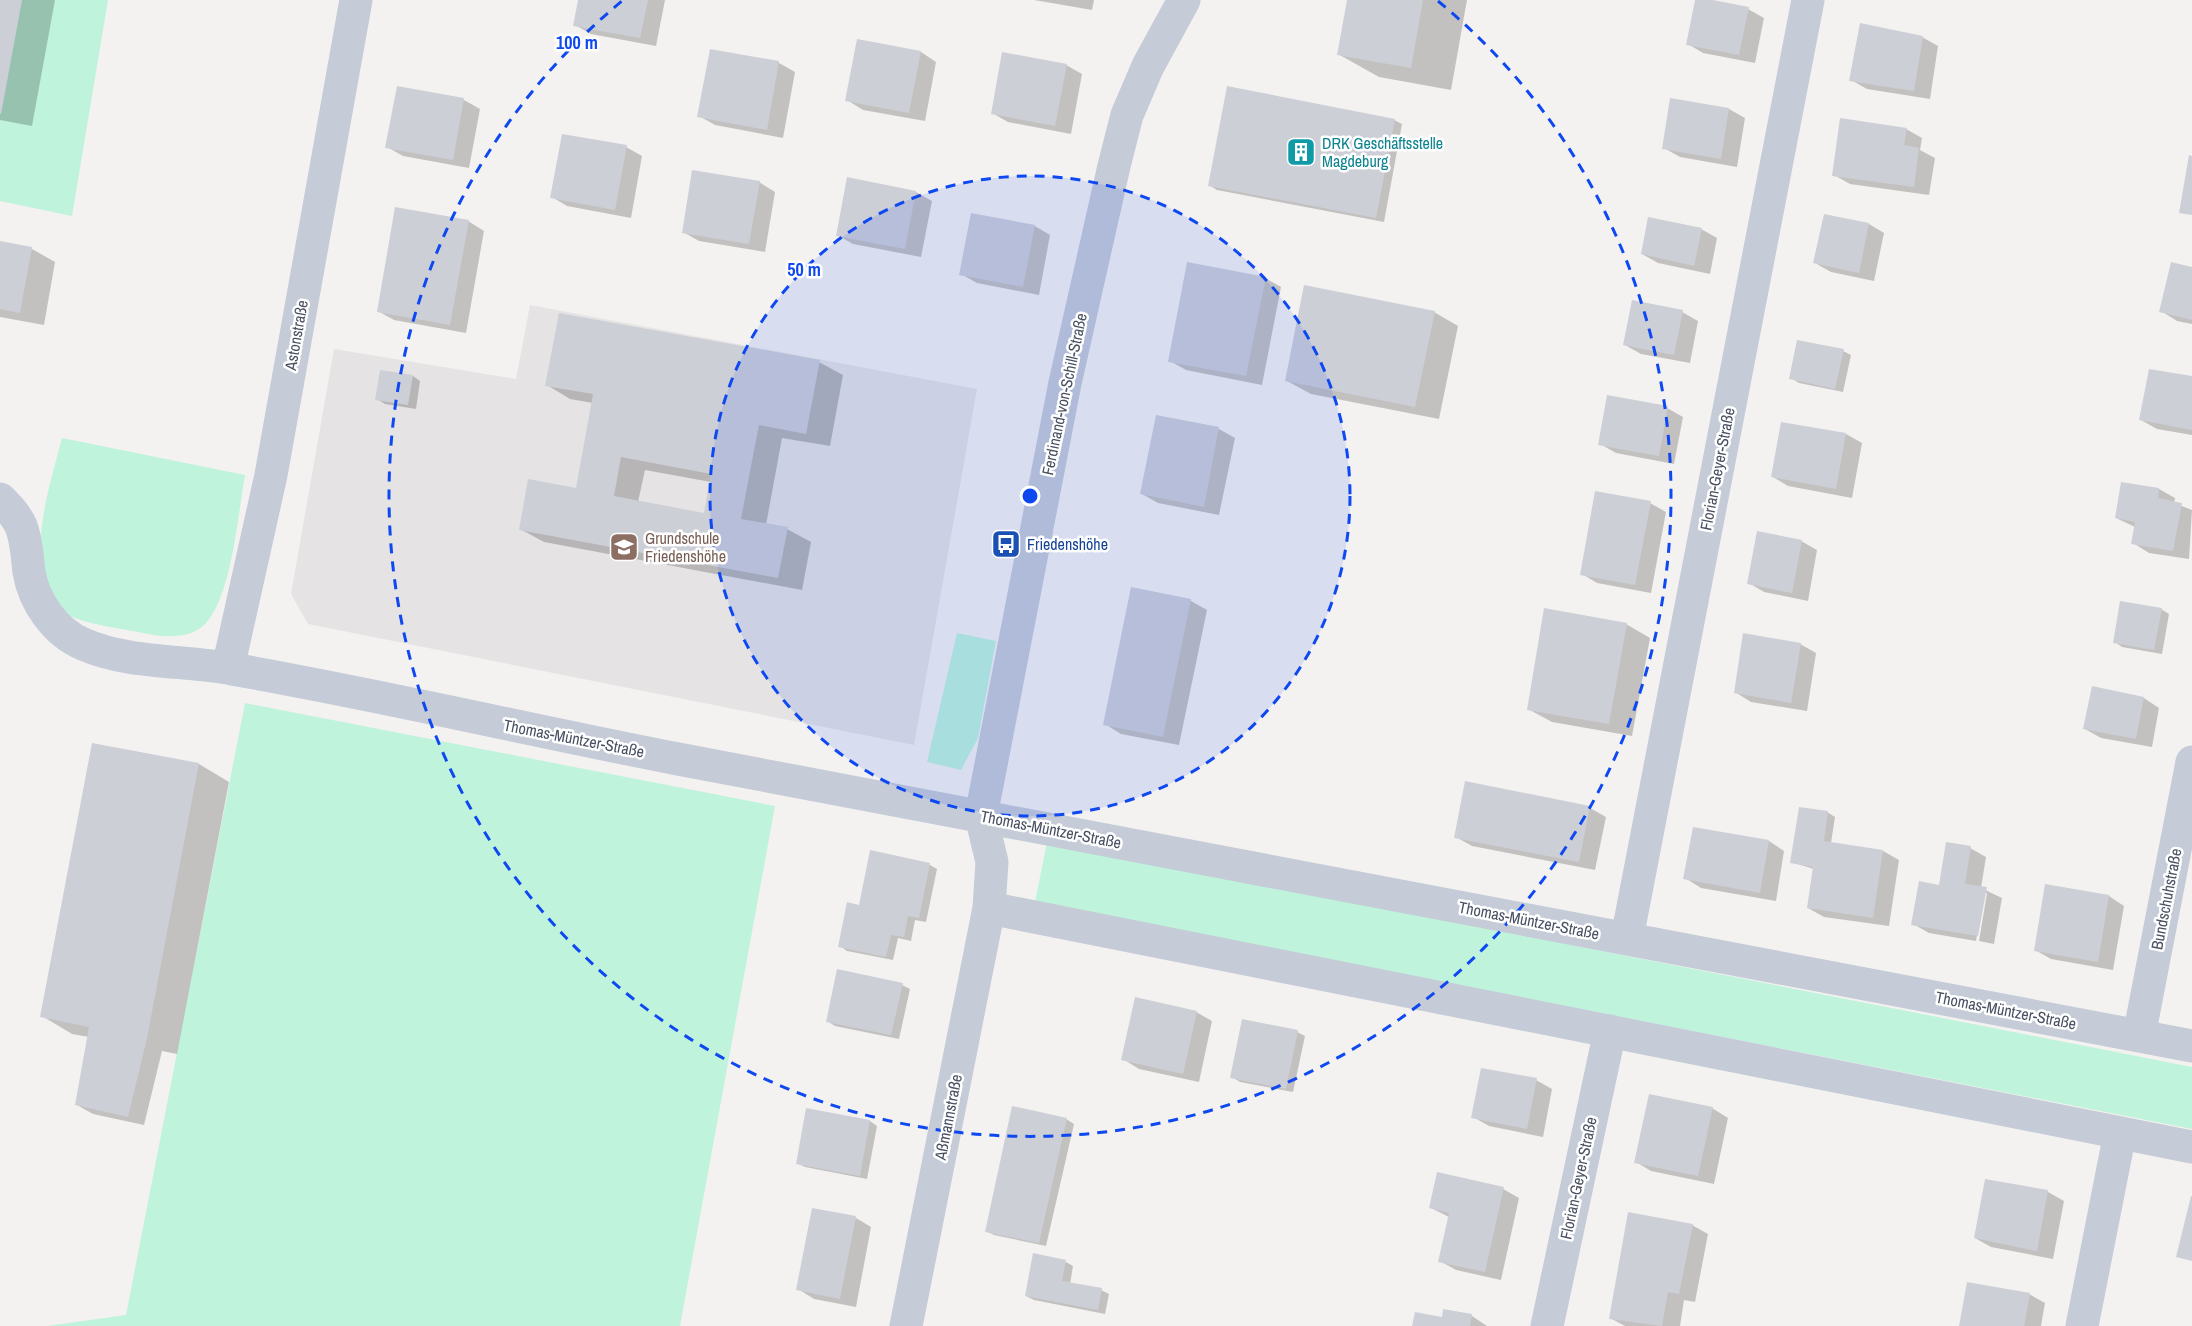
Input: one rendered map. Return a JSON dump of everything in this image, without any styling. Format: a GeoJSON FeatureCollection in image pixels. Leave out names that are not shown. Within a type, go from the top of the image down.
{"type":"FeatureCollection","features":[{"type":"Feature","properties":{"kind":"street","name":"Astonstraße"},"geometry":{"type":"LineString","coordinates":[[228,668],[271,474],[356,0]]}},
{"type":"Feature","properties":{"kind":"street","name":"Ferdinand-von-Schill-Straße"},"geometry":{"type":"LineString","coordinates":[[989,908],[992,862],[981,816],[1065,383],[1127,115],[1148,66],[1184,0]]}},
{"type":"Feature","properties":{"kind":"street","name":"Florian-Geyer-Straße"},"geometry":{"type":"LineString","coordinates":[[1627,938],[1808,0]]}},
{"type":"Feature","properties":{"kind":"street","name":"Thomas-Müntzer-Straße"},"geometry":{"type":"LineString","coordinates":[[0,499],[13,512],[22,529],[28,553],[29,576],[46,614],[64,633],[82,644],[101,650],[228,668],[631,750],[2192,1046]]}},
{"type":"Feature","properties":{"kind":"street","name":"Bundschuhstraße"},"geometry":{"type":"LineString","coordinates":[[2139,1036],[2192,762]]}},
{"type":"Feature","properties":{"kind":"street"},"geometry":{"type":"LineString","coordinates":[[989,908],[2192,1147]]}},
{"type":"Feature","properties":{"kind":"street","name":"Aßmannstraße"},"geometry":{"type":"LineString","coordinates":[[906,1326],[989,908]]}},
{"type":"Feature","properties":{"kind":"street","name":"Florian-Geyer-Straße"},"geometry":{"type":"LineString","coordinates":[[1547,1326],[1610,1031]]}},
{"type":"Feature","properties":{"kind":"street"},"geometry":{"type":"LineString","coordinates":[[2082,1326],[2120,1133]]}},
{"type":"Feature","properties":{"kind":"shaded area","name":"Grundschule Friedenshöhe"},"geometry":{"type":"Polygon","coordinates":[[[530,305],[977,389],[914,745],[308,624],[291,594],[334,349],[516,379],[530,305]]]}},
{"type":"Feature","properties":{"kind":"green space"},"geometry":{"type":"Polygon","coordinates":[[[0,0],[108,0],[72,216],[0,201],[0,0]]]}},
{"type":"Feature","properties":{"kind":"green space"},"geometry":{"type":"Polygon","coordinates":[[[62,438],[245,475],[228,574],[215,610],[199,629],[183,635],[155,635],[85,621],[66,614],[60,609],[48,592],[42,571],[40,549],[46,502],[62,438]]]}},
{"type":"Feature","properties":{"kind":"green space"},"geometry":{"type":"Polygon","coordinates":[[[957,633],[996,641],[978,738],[961,770],[927,762],[957,633]]]}},
{"type":"Feature","properties":{"kind":"green space"},"geometry":{"type":"Polygon","coordinates":[[[245,703],[775,806],[680,1326],[47,1326],[126,1315],[245,703]]]}},
{"type":"Feature","properties":{"kind":"green space"},"geometry":{"type":"Polygon","coordinates":[[[1047,842],[2192,1067],[2192,1129],[1035,902],[1047,842]]]}},
{"type":"Feature","properties":{"kind":"building"},"geometry":{"type":"Polygon","coordinates":[[[0,0],[22,0],[1,114],[0,114],[0,0]]]}},
{"type":"Feature","properties":{"kind":"building"},"geometry":{"type":"Polygon","coordinates":[[[578,0],[648,0],[640,38],[573,26],[578,0]]]}},
{"type":"Feature","properties":{"kind":"building"},"geometry":{"type":"Polygon","coordinates":[[[1347,0],[1423,0],[1411,68],[1337,55],[1347,0]]]}},
{"type":"Feature","properties":{"kind":"building"},"geometry":{"type":"Polygon","coordinates":[[[1695,0],[1713,0],[1749,7],[1739,55],[1686,45],[1695,0]]]}},
{"type":"Feature","properties":{"kind":"building"},"geometry":{"type":"Polygon","coordinates":[[[1860,23],[1923,36],[1914,91],[1849,81],[1860,23]]]}},
{"type":"Feature","properties":{"kind":"building"},"geometry":{"type":"Polygon","coordinates":[[[857,39],[921,51],[909,113],[845,101],[857,39]]]}},
{"type":"Feature","properties":{"kind":"building"},"geometry":{"type":"Polygon","coordinates":[[[710,49],[779,61],[767,130],[697,117],[710,49]]]}},
{"type":"Feature","properties":{"kind":"building"},"geometry":{"type":"Polygon","coordinates":[[[1002,52],[1067,64],[1055,126],[991,114],[1002,52]]]}},
{"type":"Feature","properties":{"kind":"building"},"geometry":{"type":"Polygon","coordinates":[[[397,86],[464,98],[453,160],[385,148],[397,86]]]}},
{"type":"Feature","properties":{"kind":"building","name":"DRK Geschäftsstelle Magdeburg"},"geometry":{"type":"Polygon","coordinates":[[[1227,86],[1395,119],[1376,218],[1208,186],[1227,86]]]}},
{"type":"Feature","properties":{"kind":"building"},"geometry":{"type":"Polygon","coordinates":[[[1670,98],[1729,108],[1721,159],[1662,149],[1670,98]]]}},
{"type":"Feature","properties":{"kind":"building"},"geometry":{"type":"Polygon","coordinates":[[[1840,118],[1907,128],[1904,145],[1919,148],[1914,187],[1832,176],[1840,118]]]}},
{"type":"Feature","properties":{"kind":"building"},"geometry":{"type":"Polygon","coordinates":[[[562,134],[627,145],[615,210],[550,198],[562,134]]]}},
{"type":"Feature","properties":{"kind":"building"},"geometry":{"type":"Polygon","coordinates":[[[2189,155],[2192,156],[2192,215],[2179,213],[2189,155]]]}},
{"type":"Feature","properties":{"kind":"building"},"geometry":{"type":"Polygon","coordinates":[[[692,170],[760,181],[749,244],[682,233],[692,170]]]}},
{"type":"Feature","properties":{"kind":"building"},"geometry":{"type":"Polygon","coordinates":[[[847,177],[916,191],[905,249],[836,236],[847,177]]]}},
{"type":"Feature","properties":{"kind":"building"},"geometry":{"type":"Polygon","coordinates":[[[395,207],[469,220],[450,325],[377,312],[395,207]]]}},
{"type":"Feature","properties":{"kind":"building"},"geometry":{"type":"Polygon","coordinates":[[[971,213],[1035,225],[1023,287],[959,275],[971,213]]]}},
{"type":"Feature","properties":{"kind":"building"},"geometry":{"type":"Polygon","coordinates":[[[1824,214],[1869,223],[1859,273],[1813,263],[1824,214]]]}},
{"type":"Feature","properties":{"kind":"building"},"geometry":{"type":"Polygon","coordinates":[[[1648,217],[1702,228],[1694,266],[1641,254],[1648,217]]]}},
{"type":"Feature","properties":{"kind":"building"},"geometry":{"type":"Polygon","coordinates":[[[0,241],[32,247],[20,313],[0,309],[0,241]]]}},
{"type":"Feature","properties":{"kind":"building"},"geometry":{"type":"Polygon","coordinates":[[[1187,262],[1266,277],[1246,376],[1168,362],[1187,262]]]}},
{"type":"Feature","properties":{"kind":"building"},"geometry":{"type":"Polygon","coordinates":[[[2171,262],[2192,267],[2192,320],[2159,312],[2171,262]]]}},
{"type":"Feature","properties":{"kind":"building"},"geometry":{"type":"Polygon","coordinates":[[[1304,285],[1435,311],[1415,407],[1285,381],[1304,285]]]}},
{"type":"Feature","properties":{"kind":"building"},"geometry":{"type":"Polygon","coordinates":[[[1632,300],[1683,310],[1674,355],[1623,345],[1632,300]]]}},
{"type":"Feature","properties":{"kind":"building"},"geometry":{"type":"Polygon","coordinates":[[[559,313],[820,360],[806,434],[759,425],[751,466],[741,519],[788,527],[778,578],[519,530],[528,479],[576,488],[593,394],[545,386],[559,313]],[[621,457],[614,496],[704,513],[711,474],[621,457]]]}},
{"type":"Feature","properties":{"kind":"building"},"geometry":{"type":"Polygon","coordinates":[[[1797,340],[1844,349],[1835,389],[1789,379],[1797,340]]]}},
{"type":"Feature","properties":{"kind":"building"},"geometry":{"type":"Polygon","coordinates":[[[2149,369],[2192,376],[2192,430],[2139,420],[2149,369]]]}},
{"type":"Feature","properties":{"kind":"building"},"geometry":{"type":"Polygon","coordinates":[[[380,370],[413,375],[408,405],[375,400],[380,370]]]}},
{"type":"Feature","properties":{"kind":"building"},"geometry":{"type":"Polygon","coordinates":[[[1607,395],[1668,406],[1659,456],[1598,445],[1607,395]]]}},
{"type":"Feature","properties":{"kind":"building"},"geometry":{"type":"Polygon","coordinates":[[[1156,415],[1219,427],[1204,507],[1140,494],[1156,415]]]}},
{"type":"Feature","properties":{"kind":"building"},"geometry":{"type":"Polygon","coordinates":[[[1781,422],[1846,433],[1836,489],[1771,477],[1781,422]]]}},
{"type":"Feature","properties":{"kind":"building"},"geometry":{"type":"Polygon","coordinates":[[[2121,482],[2159,488],[2158,498],[2182,503],[2173,551],[2131,544],[2135,522],[2115,518],[2121,482]]]}},
{"type":"Feature","properties":{"kind":"building"},"geometry":{"type":"Polygon","coordinates":[[[1595,491],[1651,501],[1635,585],[1580,575],[1595,491]]]}},
{"type":"Feature","properties":{"kind":"building"},"geometry":{"type":"Polygon","coordinates":[[[1757,531],[1802,540],[1792,593],[1747,584],[1757,531]]]}},
{"type":"Feature","properties":{"kind":"building"},"geometry":{"type":"Polygon","coordinates":[[[1131,587],[1191,599],[1163,737],[1103,725],[1131,587]]]}},
{"type":"Feature","properties":{"kind":"building"},"geometry":{"type":"Polygon","coordinates":[[[2120,601],[2162,608],[2154,650],[2113,643],[2120,601]]]}},
{"type":"Feature","properties":{"kind":"building"},"geometry":{"type":"Polygon","coordinates":[[[1544,608],[1627,623],[1609,724],[1527,710],[1544,608]]]}},
{"type":"Feature","properties":{"kind":"building"},"geometry":{"type":"Polygon","coordinates":[[[1743,633],[1801,643],[1791,703],[1734,693],[1743,633]]]}},
{"type":"Feature","properties":{"kind":"building"},"geometry":{"type":"Polygon","coordinates":[[[2092,686],[2144,697],[2136,739],[2083,729],[2092,686]]]}},
{"type":"Feature","properties":{"kind":"building"},"geometry":{"type":"Polygon","coordinates":[[[92,743],[199,763],[147,1038],[128,1117],[75,1105],[89,1027],[40,1017],[92,743]]]}},
{"type":"Feature","properties":{"kind":"building"},"geometry":{"type":"Polygon","coordinates":[[[1465,781],[1590,806],[1579,862],[1454,838],[1465,781]]]}},
{"type":"Feature","properties":{"kind":"building"},"geometry":{"type":"Polygon","coordinates":[[[1799,807],[1828,811],[1824,841],[1883,850],[1873,918],[1807,908],[1813,867],[1790,863],[1799,807]]]}},
{"type":"Feature","properties":{"kind":"building"},"geometry":{"type":"Polygon","coordinates":[[[1693,827],[1769,840],[1760,893],[1683,879],[1693,827]]]}},
{"type":"Feature","properties":{"kind":"building"},"geometry":{"type":"Polygon","coordinates":[[[1946,842],[1971,846],[1965,884],[1987,887],[1978,936],[1911,925],[1919,881],[1939,885],[1946,842]]]}},
{"type":"Feature","properties":{"kind":"building"},"geometry":{"type":"Polygon","coordinates":[[[870,850],[930,863],[919,918],[908,916],[904,937],[891,935],[886,957],[838,947],[847,902],[859,905],[870,850]]]}},
{"type":"Feature","properties":{"kind":"building"},"geometry":{"type":"Polygon","coordinates":[[[2045,884],[2109,895],[2098,962],[2034,951],[2045,884]]]}},
{"type":"Feature","properties":{"kind":"building"},"geometry":{"type":"Polygon","coordinates":[[[837,969],[903,983],[891,1035],[826,1022],[837,969]]]}},
{"type":"Feature","properties":{"kind":"building"},"geometry":{"type":"Polygon","coordinates":[[[1135,997],[1197,1011],[1183,1074],[1121,1060],[1135,997]]]}},
{"type":"Feature","properties":{"kind":"building"},"geometry":{"type":"Polygon","coordinates":[[[1242,1019],[1298,1030],[1286,1089],[1230,1078],[1242,1019]]]}},
{"type":"Feature","properties":{"kind":"building"},"geometry":{"type":"Polygon","coordinates":[[[1481,1068],[1537,1078],[1527,1129],[1471,1118],[1481,1068]]]}},
{"type":"Feature","properties":{"kind":"building"},"geometry":{"type":"Polygon","coordinates":[[[1649,1094],[1713,1107],[1698,1176],[1634,1163],[1649,1094]]]}},
{"type":"Feature","properties":{"kind":"building"},"geometry":{"type":"Polygon","coordinates":[[[1012,1106],[1067,1118],[1039,1243],[985,1232],[1012,1106]]]}},
{"type":"Feature","properties":{"kind":"building"},"geometry":{"type":"Polygon","coordinates":[[[806,1108],[870,1120],[860,1176],[796,1164],[806,1108]]]}},
{"type":"Feature","properties":{"kind":"building"},"geometry":{"type":"Polygon","coordinates":[[[1437,1172],[1504,1187],[1485,1272],[1438,1262],[1449,1213],[1429,1208],[1437,1172]]]}},
{"type":"Feature","properties":{"kind":"building"},"geometry":{"type":"Polygon","coordinates":[[[1985,1179],[2048,1190],[2037,1251],[1974,1238],[1985,1179]]]}},
{"type":"Feature","properties":{"kind":"building"},"geometry":{"type":"Polygon","coordinates":[[[2192,1196],[2192,1261],[2176,1257],[2192,1196]]]}},
{"type":"Feature","properties":{"kind":"building"},"geometry":{"type":"Polygon","coordinates":[[[812,1208],[856,1216],[840,1299],[796,1290],[812,1208]]]}},
{"type":"Feature","properties":{"kind":"building"},"geometry":{"type":"Polygon","coordinates":[[[1628,1212],[1693,1224],[1679,1294],[1668,1292],[1662,1326],[1609,1319],[1628,1212]]]}},
{"type":"Feature","properties":{"kind":"building"},"geometry":{"type":"Polygon","coordinates":[[[1033,1253],[1066,1260],[1062,1281],[1102,1288],[1098,1310],[1025,1296],[1033,1253]]]}},
{"type":"Feature","properties":{"kind":"building"},"geometry":{"type":"Polygon","coordinates":[[[1967,1282],[2030,1293],[2024,1326],[1959,1326],[1967,1282]]]}},
{"type":"Feature","properties":{"kind":"building"},"geometry":{"type":"Polygon","coordinates":[[[1443,1309],[1472,1314],[1470,1326],[1412,1326],[1415,1312],[1442,1317],[1443,1309]]]}},
{"type":"Feature","properties":{"kind":"place","name":"DRK Geschäftsstelle Magdeburg"},"geometry":{"type":"Point","coordinates":[1301,152]}},
{"type":"Feature","properties":{"kind":"place","name":"Friedenshöhe"},"geometry":{"type":"Point","coordinates":[1006,544]}},
{"type":"Feature","properties":{"kind":"place","name":"Grundschule Friedenshöhe"},"geometry":{"type":"Point","coordinates":[624,547]}}]}
